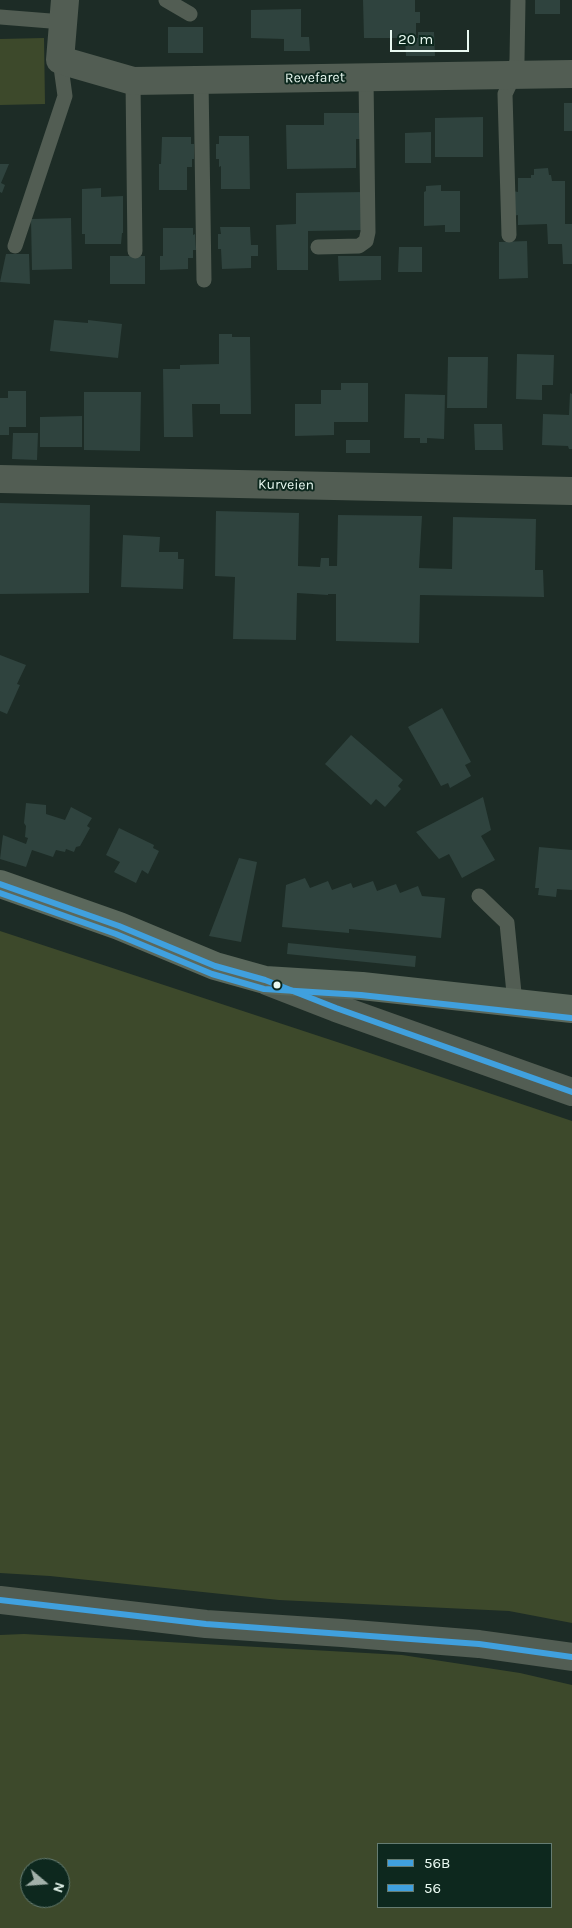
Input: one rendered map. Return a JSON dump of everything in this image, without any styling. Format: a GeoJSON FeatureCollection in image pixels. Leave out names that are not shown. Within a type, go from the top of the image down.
{"type":"FeatureCollection","features":[{"type":"Feature","properties":{"kind":"street"},"geometry":{"type":"LineString","coordinates":[[60,60],[64,11]]}},
{"type":"Feature","properties":{"kind":"street","name":"Revefaret"},"geometry":{"type":"LineString","coordinates":[[60,60],[133,81],[572,74]]}},
{"type":"Feature","properties":{"kind":"street","name":"Kurveien"},"geometry":{"type":"LineString","coordinates":[[0,479],[572,491]]}},
{"type":"Feature","properties":{"kind":"street"},"geometry":{"type":"LineString","coordinates":[[0,884],[119,926],[215,966],[265,980],[355,1015],[572,1092]]}},
{"type":"Feature","properties":{"kind":"street"},"geometry":{"type":"LineString","coordinates":[[265,980],[362,986],[572,1009]]}},
{"type":"Feature","properties":{"kind":"street"},"geometry":{"type":"LineString","coordinates":[[355,1015],[357,996],[362,986]]}},
{"type":"Feature","properties":{"kind":"street"},"geometry":{"type":"LineString","coordinates":[[0,1600],[206,1624],[342,1632],[488,1645],[572,1657]]}},
{"type":"Feature","properties":{"kind":"lane"},"geometry":{"type":"LineString","coordinates":[[166,0],[190,14]]}},
{"type":"Feature","properties":{"kind":"lane"},"geometry":{"type":"LineString","coordinates":[[509,235],[504,94],[514,75],[517,60],[518,2]]}},
{"type":"Feature","properties":{"kind":"lane"},"geometry":{"type":"LineString","coordinates":[[0,17],[64,11]]}},
{"type":"Feature","properties":{"kind":"lane"},"geometry":{"type":"LineString","coordinates":[[15,246],[65,96],[60,60]]}},
{"type":"Feature","properties":{"kind":"lane"},"geometry":{"type":"LineString","coordinates":[[318,247],[359,246],[366,241],[368,232],[366,77]]}},
{"type":"Feature","properties":{"kind":"lane"},"geometry":{"type":"LineString","coordinates":[[201,79],[204,280]]}},
{"type":"Feature","properties":{"kind":"lane"},"geometry":{"type":"LineString","coordinates":[[133,81],[135,251]]}},
{"type":"Feature","properties":{"kind":"lane"},"geometry":{"type":"LineString","coordinates":[[479,896],[507,923],[515,1003]]}},
{"type":"Feature","properties":{"kind":"green space"},"geometry":{"type":"Polygon","coordinates":[[[44,38],[45,104],[0,105],[0,39],[44,38]]]}},
{"type":"Feature","properties":{"kind":"green space"},"geometry":{"type":"Polygon","coordinates":[[[0,931],[572,1121],[572,1623],[509,1611],[279,1600],[50,1576],[0,1573],[0,931]]]}},
{"type":"Feature","properties":{"kind":"green space"},"geometry":{"type":"Polygon","coordinates":[[[24,1634],[402,1655],[520,1673],[572,1685],[572,1928],[0,1928],[0,1635],[24,1634]]]}},
{"type":"Feature","properties":{"kind":"building"},"geometry":{"type":"Polygon","coordinates":[[[363,0],[415,0],[415,12],[420,12],[420,23],[416,23],[416,38],[418,38],[418,32],[434,32],[435,56],[406,56],[405,38],[364,38],[363,0]]]}},
{"type":"Feature","properties":{"kind":"building"},"geometry":{"type":"Polygon","coordinates":[[[535,0],[560,0],[560,14],[535,14],[535,0]]]}},
{"type":"Feature","properties":{"kind":"building"},"geometry":{"type":"Polygon","coordinates":[[[301,9],[301,37],[309,37],[310,51],[284,51],[284,39],[251,38],[251,10],[301,9]]]}},
{"type":"Feature","properties":{"kind":"building"},"geometry":{"type":"Polygon","coordinates":[[[168,27],[203,27],[203,53],[168,53],[168,27]]]}},
{"type":"Feature","properties":{"kind":"building"},"geometry":{"type":"Polygon","coordinates":[[[564,103],[572,103],[572,131],[564,131],[564,103]]]}},
{"type":"Feature","properties":{"kind":"building"},"geometry":{"type":"Polygon","coordinates":[[[324,113],[366,113],[367,139],[356,139],[356,168],[287,169],[286,125],[324,125],[324,113]]]}},
{"type":"Feature","properties":{"kind":"building"},"geometry":{"type":"Polygon","coordinates":[[[483,117],[483,157],[435,157],[435,118],[483,117]]]}},
{"type":"Feature","properties":{"kind":"building"},"geometry":{"type":"Polygon","coordinates":[[[431,132],[431,163],[405,163],[405,133],[431,132]]]}},
{"type":"Feature","properties":{"kind":"building"},"geometry":{"type":"Polygon","coordinates":[[[219,136],[249,136],[250,189],[221,189],[221,166],[219,167],[219,159],[216,159],[216,144],[219,144],[219,136]]]}},
{"type":"Feature","properties":{"kind":"building"},"geometry":{"type":"Polygon","coordinates":[[[162,137],[191,137],[191,144],[194,144],[194,159],[192,159],[192,167],[187,167],[187,190],[159,190],[162,137]]]}},
{"type":"Feature","properties":{"kind":"building"},"geometry":{"type":"Polygon","coordinates":[[[0,164],[9,164],[1,183],[5,185],[2,193],[0,192],[0,164]]]}},
{"type":"Feature","properties":{"kind":"building"},"geometry":{"type":"Polygon","coordinates":[[[548,168],[552,181],[565,181],[565,224],[572,224],[572,264],[563,264],[562,244],[548,244],[547,224],[518,225],[518,215],[513,216],[513,191],[518,192],[518,178],[531,178],[531,175],[534,175],[534,169],[548,168]]]}},
{"type":"Feature","properties":{"kind":"building"},"geometry":{"type":"Polygon","coordinates":[[[441,185],[441,191],[460,191],[460,232],[445,232],[445,225],[424,226],[424,192],[426,191],[426,186],[441,185]]]}},
{"type":"Feature","properties":{"kind":"building"},"geometry":{"type":"Polygon","coordinates":[[[101,188],[101,197],[123,196],[123,233],[121,244],[85,244],[85,234],[82,234],[82,189],[101,188]]]}},
{"type":"Feature","properties":{"kind":"building"},"geometry":{"type":"Polygon","coordinates":[[[364,192],[364,230],[308,231],[308,270],[277,270],[276,225],[296,224],[296,193],[364,192]]]}},
{"type":"Feature","properties":{"kind":"building"},"geometry":{"type":"Polygon","coordinates":[[[71,218],[72,269],[32,270],[31,219],[71,218]]]}},
{"type":"Feature","properties":{"kind":"building"},"geometry":{"type":"Polygon","coordinates":[[[220,227],[250,227],[251,245],[258,245],[258,256],[251,256],[251,268],[222,269],[221,249],[218,249],[218,234],[221,234],[220,227]]]}},
{"type":"Feature","properties":{"kind":"building"},"geometry":{"type":"Polygon","coordinates":[[[163,228],[193,228],[196,250],[193,250],[193,258],[188,258],[188,269],[160,270],[160,256],[163,256],[163,228]]]}},
{"type":"Feature","properties":{"kind":"building"},"geometry":{"type":"Polygon","coordinates":[[[527,241],[528,278],[499,279],[499,242],[527,241]]]}},
{"type":"Feature","properties":{"kind":"building"},"geometry":{"type":"Polygon","coordinates":[[[399,247],[422,247],[422,272],[398,272],[399,247]]]}},
{"type":"Feature","properties":{"kind":"building"},"geometry":{"type":"Polygon","coordinates":[[[6,254],[29,254],[30,284],[0,282],[6,254]]]}},
{"type":"Feature","properties":{"kind":"building"},"geometry":{"type":"Polygon","coordinates":[[[110,256],[145,256],[145,284],[110,284],[110,256]]]}},
{"type":"Feature","properties":{"kind":"building"},"geometry":{"type":"Polygon","coordinates":[[[338,256],[381,256],[381,280],[339,281],[338,256]]]}},
{"type":"Feature","properties":{"kind":"building"},"geometry":{"type":"Polygon","coordinates":[[[54,320],[88,323],[88,320],[122,324],[118,358],[50,351],[54,320]]]}},
{"type":"Feature","properties":{"kind":"building"},"geometry":{"type":"Polygon","coordinates":[[[219,334],[232,334],[232,337],[250,337],[251,414],[220,414],[220,404],[192,404],[193,437],[164,437],[163,369],[180,369],[180,365],[219,364],[219,334]]]}},
{"type":"Feature","properties":{"kind":"building"},"geometry":{"type":"Polygon","coordinates":[[[517,354],[554,355],[553,385],[542,385],[542,400],[516,399],[517,354]]]}},
{"type":"Feature","properties":{"kind":"building"},"geometry":{"type":"Polygon","coordinates":[[[448,357],[488,357],[487,408],[447,408],[448,357]]]}},
{"type":"Feature","properties":{"kind":"building"},"geometry":{"type":"Polygon","coordinates":[[[341,383],[368,383],[368,422],[334,422],[334,435],[295,436],[295,404],[321,404],[321,390],[341,390],[341,383]]]}},
{"type":"Feature","properties":{"kind":"building"},"geometry":{"type":"Polygon","coordinates":[[[8,391],[26,391],[26,427],[9,427],[9,435],[0,435],[0,398],[8,398],[8,391]]]}},
{"type":"Feature","properties":{"kind":"building"},"geometry":{"type":"Polygon","coordinates":[[[84,392],[141,392],[140,451],[84,450],[84,392]]]}},
{"type":"Feature","properties":{"kind":"building"},"geometry":{"type":"Polygon","coordinates":[[[570,393],[572,394],[572,449],[569,449],[568,446],[542,445],[543,414],[569,415],[570,393]]]}},
{"type":"Feature","properties":{"kind":"building"},"geometry":{"type":"Polygon","coordinates":[[[405,394],[445,395],[444,439],[427,438],[427,443],[420,443],[420,438],[404,438],[405,394]]]}},
{"type":"Feature","properties":{"kind":"building"},"geometry":{"type":"Polygon","coordinates":[[[82,416],[82,447],[40,447],[40,417],[82,416]]]}},
{"type":"Feature","properties":{"kind":"building"},"geometry":{"type":"Polygon","coordinates":[[[474,424],[502,424],[503,450],[475,450],[474,424]]]}},
{"type":"Feature","properties":{"kind":"building"},"geometry":{"type":"Polygon","coordinates":[[[13,433],[38,433],[37,460],[12,459],[13,433]]]}},
{"type":"Feature","properties":{"kind":"building"},"geometry":{"type":"Polygon","coordinates":[[[346,440],[370,440],[370,453],[346,453],[346,440]]]}},
{"type":"Feature","properties":{"kind":"building"},"geometry":{"type":"Polygon","coordinates":[[[0,503],[90,505],[89,593],[0,594],[0,503]]]}},
{"type":"Feature","properties":{"kind":"building"},"geometry":{"type":"Polygon","coordinates":[[[216,511],[299,513],[298,566],[320,567],[321,558],[329,558],[329,566],[337,566],[338,515],[422,516],[419,568],[452,569],[453,517],[536,519],[535,570],[543,570],[544,597],[420,595],[419,643],[336,641],[336,594],[297,593],[296,640],[233,639],[235,577],[215,576],[216,511]]]}},
{"type":"Feature","properties":{"kind":"building"},"geometry":{"type":"Polygon","coordinates":[[[123,535],[160,537],[159,552],[178,552],[178,559],[184,559],[183,589],[121,587],[123,535]]]}},
{"type":"Feature","properties":{"kind":"building"},"geometry":{"type":"Polygon","coordinates":[[[0,655],[26,665],[17,684],[20,685],[7,714],[0,711],[0,655]]]}},
{"type":"Feature","properties":{"kind":"building"},"geometry":{"type":"Polygon","coordinates":[[[442,708],[471,762],[465,765],[471,776],[450,788],[448,783],[441,786],[408,727],[442,708]]]}},
{"type":"Feature","properties":{"kind":"building"},"geometry":{"type":"Polygon","coordinates":[[[351,735],[403,780],[398,786],[401,789],[385,807],[376,799],[371,805],[325,764],[351,735]]]}},
{"type":"Feature","properties":{"kind":"building"},"geometry":{"type":"Polygon","coordinates":[[[483,797],[491,830],[481,836],[495,860],[462,878],[449,854],[439,859],[416,832],[483,797]]]}},
{"type":"Feature","properties":{"kind":"building"},"geometry":{"type":"Polygon","coordinates":[[[26,803],[46,805],[46,814],[65,820],[71,807],[92,818],[87,826],[90,828],[80,846],[76,847],[74,852],[66,849],[65,852],[56,850],[53,857],[32,850],[26,867],[0,859],[3,835],[26,844],[28,838],[25,837],[26,826],[24,823],[26,803]]]}},
{"type":"Feature","properties":{"kind":"building"},"geometry":{"type":"Polygon","coordinates":[[[119,828],[154,845],[153,848],[159,851],[148,874],[142,870],[136,883],[114,872],[120,862],[106,855],[119,828]]]}},
{"type":"Feature","properties":{"kind":"building"},"geometry":{"type":"Polygon","coordinates":[[[539,847],[572,850],[572,890],[557,889],[556,897],[538,895],[539,888],[535,888],[539,847]]]}},
{"type":"Feature","properties":{"kind":"building"},"geometry":{"type":"Polygon","coordinates":[[[239,858],[257,862],[241,942],[209,936],[239,858]]]}},
{"type":"Feature","properties":{"kind":"building"},"geometry":{"type":"Polygon","coordinates":[[[305,878],[310,888],[328,881],[332,890],[351,883],[353,888],[373,881],[377,891],[396,884],[400,893],[418,886],[422,896],[445,898],[441,938],[349,929],[349,933],[282,927],[286,885],[305,878]]]}},
{"type":"Feature","properties":{"kind":"building"},"geometry":{"type":"Polygon","coordinates":[[[288,943],[416,956],[415,967],[287,954],[288,943]]]}},
{"type":"Feature","properties":{"kind":"transit line","name":"56B"},"geometry":{"type":"LineString","coordinates":[[0,884],[119,926],[215,966],[265,980],[336,1008],[572,1092]]}},
{"type":"Feature","properties":{"kind":"transit line","name":"56"},"geometry":{"type":"LineString","coordinates":[[0,893],[116,934],[212,974],[264,989],[361,995],[571,1018]]}},
{"type":"Feature","properties":{"kind":"transit line","name":"56B"},"geometry":{"type":"LineString","coordinates":[[0,1600],[206,1624],[479,1644],[572,1657]]}}]}
